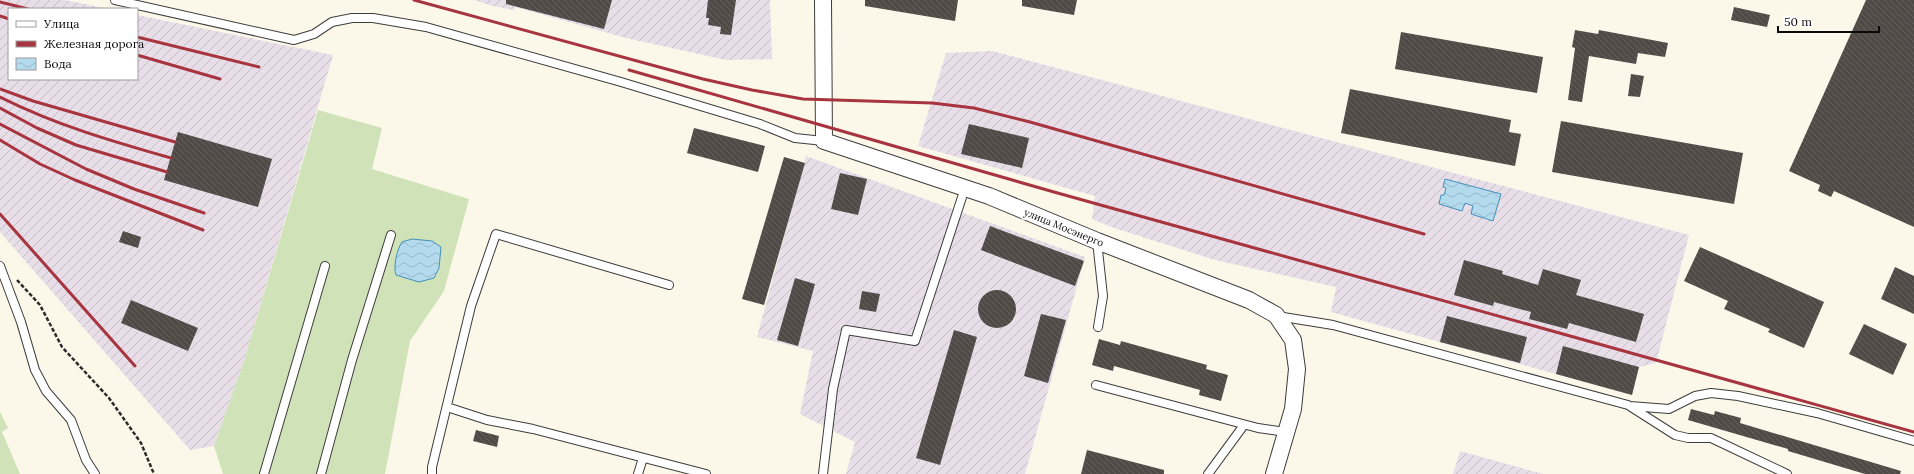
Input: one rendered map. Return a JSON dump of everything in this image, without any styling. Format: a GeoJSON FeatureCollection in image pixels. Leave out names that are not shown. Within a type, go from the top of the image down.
{"type":"FeatureCollection","features":[{"type":"Feature","properties":{"kind":"street"},"geometry":{"type":"LineString","coordinates":[[823,0],[824,141]]}},
{"type":"Feature","properties":{"kind":"street","name":"улица Мосэнерго"},"geometry":{"type":"LineString","coordinates":[[824,141],[989,196],[1097,241],[1248,300],[1276,315],[1293,340],[1297,370],[1293,409],[1274,474]]}},
{"type":"Feature","properties":{"kind":"lane"},"geometry":{"type":"LineString","coordinates":[[115,0],[294,40],[314,34],[332,22],[352,18],[373,18],[426,27],[621,82],[760,124],[795,138],[824,141]]}},
{"type":"Feature","properties":{"kind":"lane"},"geometry":{"type":"LineString","coordinates":[[823,474],[833,389],[846,330],[915,340],[965,188]]}},
{"type":"Feature","properties":{"kind":"lane"},"geometry":{"type":"LineString","coordinates":[[432,474],[471,306],[496,234],[669,285]]}},
{"type":"Feature","properties":{"kind":"lane"},"geometry":{"type":"LineString","coordinates":[[321,474],[352,360],[391,235]]}},
{"type":"Feature","properties":{"kind":"lane"},"geometry":{"type":"LineString","coordinates":[[1097,241],[1103,296],[1098,327]]}},
{"type":"Feature","properties":{"kind":"lane"},"geometry":{"type":"LineString","coordinates":[[264,474],[325,266]]}},
{"type":"Feature","properties":{"kind":"lane"},"geometry":{"type":"LineString","coordinates":[[1,267],[35,370],[46,391],[71,420],[86,460],[95,474]]}},
{"type":"Feature","properties":{"kind":"lane"},"geometry":{"type":"LineString","coordinates":[[1276,315],[1333,325],[1628,405],[1669,409],[1695,396],[1711,393],[1738,396],[1817,413],[1914,441]]}},
{"type":"Feature","properties":{"kind":"lane"},"geometry":{"type":"LineString","coordinates":[[1096,385],[1244,424],[1286,432]]}},
{"type":"Feature","properties":{"kind":"lane"},"geometry":{"type":"LineString","coordinates":[[1628,405],[1675,435],[1688,438],[1711,438],[1787,474]]}},
{"type":"Feature","properties":{"kind":"lane"},"geometry":{"type":"LineString","coordinates":[[447,407],[487,420],[533,429],[706,474]]}},
{"type":"Feature","properties":{"kind":"lane"},"geometry":{"type":"LineString","coordinates":[[1208,474],[1244,424]]}},
{"type":"Feature","properties":{"kind":"lane"},"geometry":{"type":"LineString","coordinates":[[638,474],[643,458]]}},
{"type":"Feature","properties":{"kind":"path"},"geometry":{"type":"LineString","coordinates":[[1,267],[26,288],[40,305],[62,347],[109,398],[141,443],[154,474]]}},
{"type":"Feature","properties":{"kind":"shaded area"},"geometry":{"type":"Polygon","coordinates":[[[0,0],[65,0],[104,8],[8,8],[8,80],[138,80],[138,15],[333,55],[245,358],[214,446],[190,450],[0,232],[0,0]]]}},
{"type":"Feature","properties":{"kind":"shaded area"},"geometry":{"type":"Polygon","coordinates":[[[474,0],[770,0],[772,59],[726,60],[626,38],[515,7],[514,10],[493,6],[474,0]]]}},
{"type":"Feature","properties":{"kind":"shaded area"},"geometry":{"type":"Polygon","coordinates":[[[992,51],[1689,235],[1656,363],[1639,367],[1632,395],[1331,312],[1336,287],[1215,260],[1114,228],[1092,219],[1095,196],[918,146],[946,53],[992,51]]]}},
{"type":"Feature","properties":{"kind":"shaded area"},"geometry":{"type":"Polygon","coordinates":[[[806,156],[1085,257],[1025,474],[846,474],[855,442],[800,414],[813,351],[757,337],[806,156]]]}},
{"type":"Feature","properties":{"kind":"shaded area"},"geometry":{"type":"Polygon","coordinates":[[[1460,451],[1543,474],[1453,474],[1460,451]]]}},
{"type":"Feature","properties":{"kind":"green space"},"geometry":{"type":"Polygon","coordinates":[[[318,110],[382,128],[372,169],[469,199],[444,291],[410,341],[385,474],[223,474],[214,446],[245,358],[318,110]]]}},
{"type":"Feature","properties":{"kind":"green space"},"geometry":{"type":"Polygon","coordinates":[[[0,412],[8,428],[2,432],[20,474],[0,474],[0,412]]]}},
{"type":"Feature","properties":{"kind":"water"},"geometry":{"type":"Polygon","coordinates":[[[1445,179],[1501,194],[1493,221],[1471,214],[1473,206],[1465,203],[1462,211],[1439,204],[1441,195],[1444,195],[1446,188],[1443,187],[1445,179]]]}},
{"type":"Feature","properties":{"kind":"water"},"geometry":{"type":"Polygon","coordinates":[[[412,239],[432,241],[441,247],[439,268],[434,278],[419,282],[396,275],[395,263],[400,245],[402,242],[412,239]]]}},
{"type":"Feature","properties":{"kind":"building"},"geometry":{"type":"Polygon","coordinates":[[[506,0],[612,0],[604,29],[506,4],[506,0]]]}},
{"type":"Feature","properties":{"kind":"building"},"geometry":{"type":"Polygon","coordinates":[[[708,0],[736,0],[731,35],[720,34],[721,27],[708,25],[709,18],[706,18],[708,0]]]}},
{"type":"Feature","properties":{"kind":"building"},"geometry":{"type":"Polygon","coordinates":[[[865,0],[958,0],[955,21],[865,6],[865,0]]]}},
{"type":"Feature","properties":{"kind":"building"},"geometry":{"type":"Polygon","coordinates":[[[1022,0],[1077,0],[1074,15],[1022,6],[1022,0]]]}},
{"type":"Feature","properties":{"kind":"building"},"geometry":{"type":"Polygon","coordinates":[[[1866,0],[1914,0],[1914,227],[1834,191],[1831,197],[1818,191],[1820,185],[1789,171],[1866,0]]]}},
{"type":"Feature","properties":{"kind":"building"},"geometry":{"type":"Polygon","coordinates":[[[1734,7],[1770,15],[1767,27],[1731,20],[1734,7]]]}},
{"type":"Feature","properties":{"kind":"building"},"geometry":{"type":"Polygon","coordinates":[[[1575,30],[1598,34],[1599,30],[1668,43],[1665,57],[1638,53],[1636,64],[1589,56],[1582,102],[1568,100],[1575,48],[1572,47],[1575,30]]]}},
{"type":"Feature","properties":{"kind":"building"},"geometry":{"type":"Polygon","coordinates":[[[1401,32],[1543,57],[1537,93],[1395,69],[1401,32]]]}},
{"type":"Feature","properties":{"kind":"building"},"geometry":{"type":"Polygon","coordinates":[[[1631,74],[1644,76],[1640,97],[1628,96],[1631,74]]]}},
{"type":"Feature","properties":{"kind":"building"},"geometry":{"type":"Polygon","coordinates":[[[1350,89],[1511,120],[1509,132],[1521,134],[1515,166],[1341,133],[1350,89]]]}},
{"type":"Feature","properties":{"kind":"building"},"geometry":{"type":"Polygon","coordinates":[[[1561,121],[1743,153],[1734,204],[1552,172],[1561,121]]]}},
{"type":"Feature","properties":{"kind":"building"},"geometry":{"type":"Polygon","coordinates":[[[969,124],[1029,138],[1022,168],[961,154],[969,124]]]}},
{"type":"Feature","properties":{"kind":"building"},"geometry":{"type":"Polygon","coordinates":[[[694,128],[765,146],[758,172],[687,153],[694,128]]]}},
{"type":"Feature","properties":{"kind":"building"},"geometry":{"type":"Polygon","coordinates":[[[178,132],[272,159],[258,207],[164,180],[178,132]]]}},
{"type":"Feature","properties":{"kind":"building"},"geometry":{"type":"Polygon","coordinates":[[[784,157],[805,163],[764,305],[742,299],[784,157]]]}},
{"type":"Feature","properties":{"kind":"building"},"geometry":{"type":"Polygon","coordinates":[[[840,173],[867,179],[858,215],[831,209],[840,173]]]}},
{"type":"Feature","properties":{"kind":"building"},"geometry":{"type":"Polygon","coordinates":[[[990,226],[1084,261],[1075,286],[981,250],[990,226]]]}},
{"type":"Feature","properties":{"kind":"building"},"geometry":{"type":"Polygon","coordinates":[[[123,231],[141,237],[138,248],[119,242],[123,231]]]}},
{"type":"Feature","properties":{"kind":"building"},"geometry":{"type":"Polygon","coordinates":[[[1700,247],[1824,302],[1804,348],[1768,332],[1770,329],[1724,309],[1728,301],[1684,281],[1700,247]]]}},
{"type":"Feature","properties":{"kind":"building"},"geometry":{"type":"Polygon","coordinates":[[[1464,260],[1503,271],[1502,274],[1538,285],[1543,269],[1581,280],[1576,295],[1644,314],[1636,342],[1569,323],[1567,329],[1529,319],[1531,312],[1494,302],[1493,306],[1454,295],[1464,260]]]}},
{"type":"Feature","properties":{"kind":"building"},"geometry":{"type":"Polygon","coordinates":[[[1895,267],[1914,276],[1914,314],[1881,299],[1895,267]]]}},
{"type":"Feature","properties":{"kind":"building"},"geometry":{"type":"Polygon","coordinates":[[[795,278],[815,284],[798,346],[777,340],[795,278]]]}},
{"type":"Feature","properties":{"kind":"building"},"geometry":{"type":"Polygon","coordinates":[[[997,290],[1007,293],[1013,299],[1016,309],[1013,319],[1007,325],[997,328],[987,325],[981,319],[978,309],[981,299],[987,293],[997,290]]]}},
{"type":"Feature","properties":{"kind":"building"},"geometry":{"type":"Polygon","coordinates":[[[862,291],[880,294],[876,312],[859,309],[862,291]]]}},
{"type":"Feature","properties":{"kind":"building"},"geometry":{"type":"Polygon","coordinates":[[[131,300],[198,328],[188,351],[121,323],[131,300]]]}},
{"type":"Feature","properties":{"kind":"building"},"geometry":{"type":"Polygon","coordinates":[[[1041,314],[1066,320],[1048,383],[1024,376],[1041,314]]]}},
{"type":"Feature","properties":{"kind":"building"},"geometry":{"type":"Polygon","coordinates":[[[1447,316],[1527,337],[1520,363],[1440,342],[1447,316]]]}},
{"type":"Feature","properties":{"kind":"building"},"geometry":{"type":"Polygon","coordinates":[[[1864,324],[1907,344],[1893,375],[1849,354],[1864,324]]]}},
{"type":"Feature","properties":{"kind":"building"},"geometry":{"type":"Polygon","coordinates":[[[954,330],[977,337],[940,465],[916,458],[954,330]]]}},
{"type":"Feature","properties":{"kind":"building"},"geometry":{"type":"Polygon","coordinates":[[[1099,339],[1120,345],[1121,341],[1207,365],[1206,369],[1228,375],[1221,401],[1199,395],[1200,390],[1114,366],[1113,371],[1092,365],[1099,339]]]}},
{"type":"Feature","properties":{"kind":"building"},"geometry":{"type":"Polygon","coordinates":[[[1563,346],[1639,367],[1632,395],[1556,374],[1563,346]]]}},
{"type":"Feature","properties":{"kind":"building"},"geometry":{"type":"Polygon","coordinates":[[[1691,409],[1714,415],[1715,411],[1741,418],[1740,423],[1901,471],[1900,474],[1865,474],[1788,451],[1788,449],[1688,420],[1691,409]]]}},
{"type":"Feature","properties":{"kind":"building"},"geometry":{"type":"Polygon","coordinates":[[[476,430],[499,436],[497,447],[473,441],[476,430]]]}},
{"type":"Feature","properties":{"kind":"building"},"geometry":{"type":"Polygon","coordinates":[[[1087,450],[1164,470],[1164,474],[1081,474],[1087,450]]]}},
{"type":"Feature","properties":{"kind":"railway"},"geometry":{"type":"LineString","coordinates":[[414,0],[703,79],[752,90],[803,99],[932,103],[974,108],[1030,122],[1424,234]]}},
{"type":"Feature","properties":{"kind":"railway"},"geometry":{"type":"LineString","coordinates":[[0,2],[24,8]]}},
{"type":"Feature","properties":{"kind":"railway"},"geometry":{"type":"LineString","coordinates":[[0,16],[8,19]]}},
{"type":"Feature","properties":{"kind":"railway"},"geometry":{"type":"LineString","coordinates":[[138,37],[259,67]]}},
{"type":"Feature","properties":{"kind":"railway"},"geometry":{"type":"LineString","coordinates":[[138,55],[220,79]]}},
{"type":"Feature","properties":{"kind":"railway"},"geometry":{"type":"LineString","coordinates":[[629,70],[1054,192],[1914,432]]}},
{"type":"Feature","properties":{"kind":"railway"},"geometry":{"type":"LineString","coordinates":[[0,89],[33,101],[175,142]]}},
{"type":"Feature","properties":{"kind":"railway"},"geometry":{"type":"LineString","coordinates":[[0,97],[42,116],[105,139],[171,158]]}},
{"type":"Feature","properties":{"kind":"railway"},"geometry":{"type":"LineString","coordinates":[[0,108],[37,128],[76,145],[167,172]]}},
{"type":"Feature","properties":{"kind":"railway"},"geometry":{"type":"LineString","coordinates":[[0,124],[86,169],[134,189],[204,213]]}},
{"type":"Feature","properties":{"kind":"railway"},"geometry":{"type":"LineString","coordinates":[[0,140],[40,164],[75,180],[203,230]]}},
{"type":"Feature","properties":{"kind":"railway"},"geometry":{"type":"LineString","coordinates":[[0,214],[135,366]]}}]}
